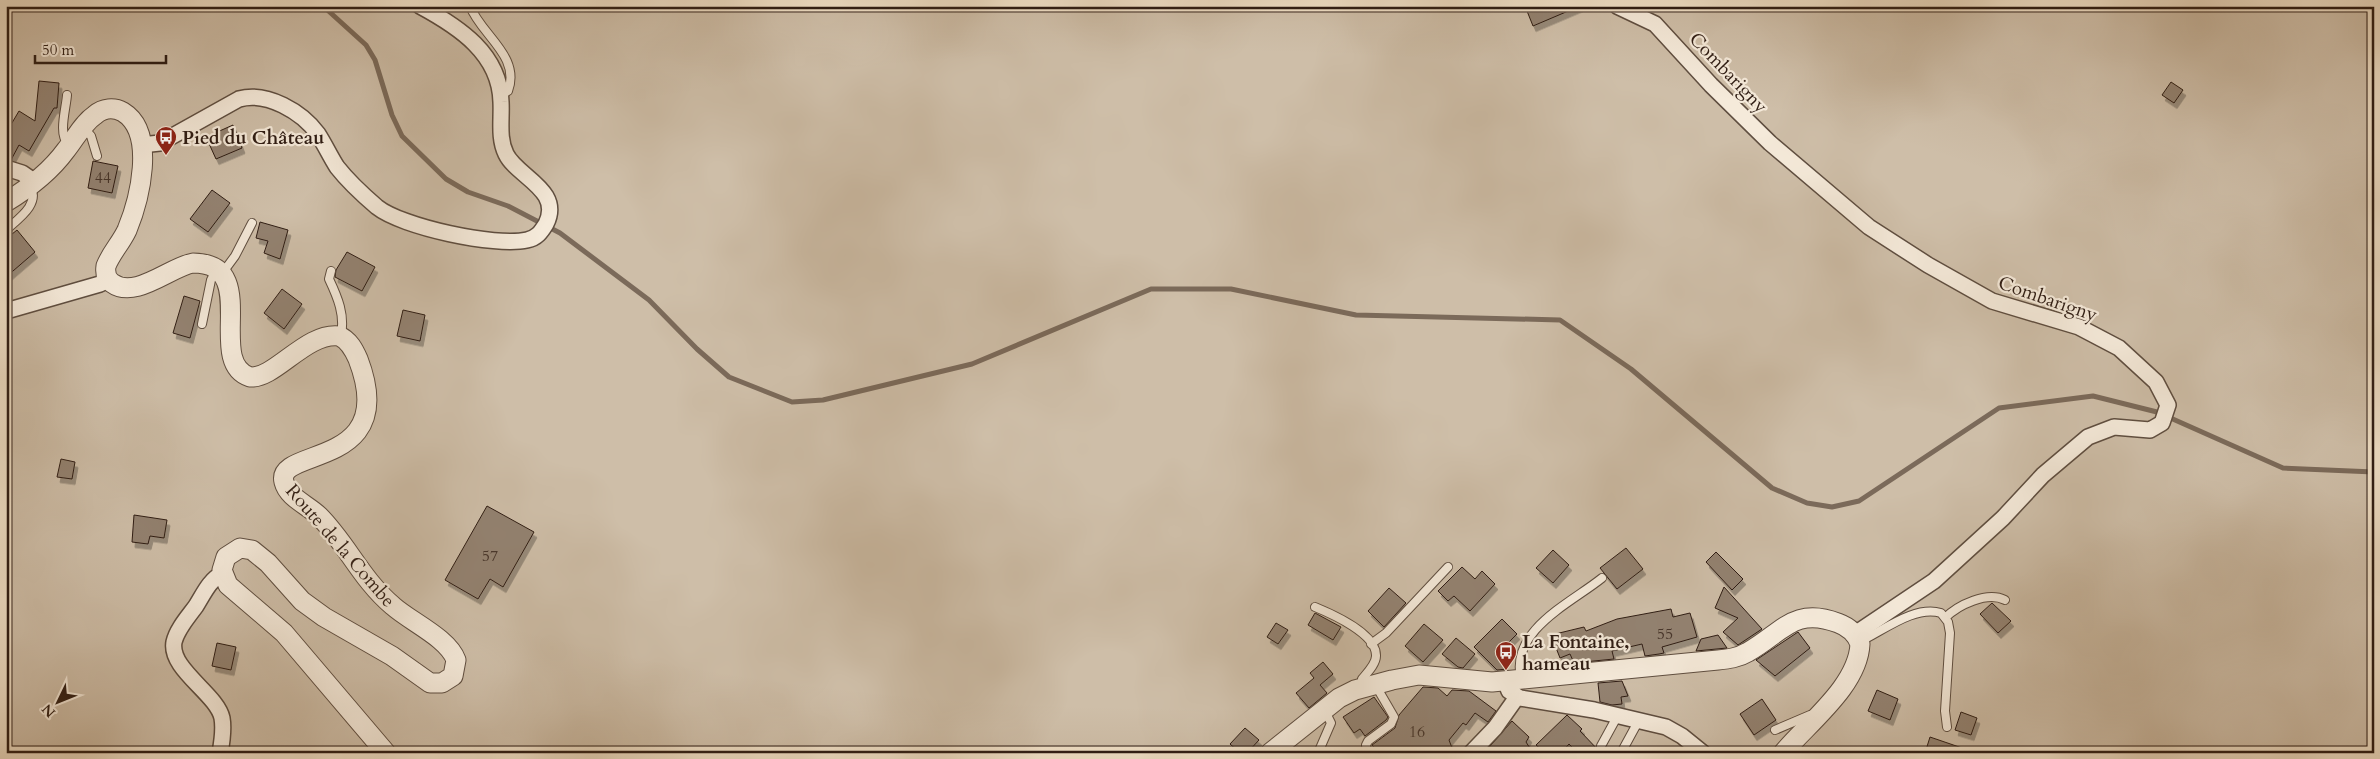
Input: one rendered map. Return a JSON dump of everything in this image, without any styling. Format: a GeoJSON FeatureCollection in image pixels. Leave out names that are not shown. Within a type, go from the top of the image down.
{"type":"FeatureCollection","features":[{"type":"Feature","properties":{"kind":"street","name":"Combarigny"},"geometry":{"type":"LineString","coordinates":[[1617,6],[1655,24],[1711,85],[1770,143],[1869,227],[1928,265],[1992,301],[2079,327],[2119,348],[2156,382],[2168,405],[2162,423],[2150,430],[2114,427],[2088,437],[2043,475],[2003,518],[1934,581],[1857,638]]}},
{"type":"Feature","properties":{"kind":"street"},"geometry":{"type":"LineString","coordinates":[[141,145],[160,143],[239,99],[246,97],[265,99],[285,107],[307,122],[350,182],[376,206],[390,215],[432,229],[466,237],[515,242],[534,238],[541,232],[549,218],[549,205],[537,184],[506,154],[501,136],[501,95],[498,76],[487,56],[454,28],[423,8]]}},
{"type":"Feature","properties":{"kind":"street"},"geometry":{"type":"LineString","coordinates":[[6,202],[51,169],[84,127],[100,112],[115,109],[124,113],[138,131],[141,145],[142,169],[139,196],[126,230],[106,266],[108,280],[118,286],[130,288],[189,263],[202,263],[219,272],[230,296],[232,358],[239,371],[253,378],[260,376],[325,337],[340,337]]}},
{"type":"Feature","properties":{"kind":"street"},"geometry":{"type":"LineString","coordinates":[[6,168],[22,173],[33,184]]}},
{"type":"Feature","properties":{"kind":"street"},"geometry":{"type":"LineString","coordinates":[[6,311],[100,284],[108,280]]}},
{"type":"Feature","properties":{"kind":"street","name":"Route de la Combe"},"geometry":{"type":"LineString","coordinates":[[222,574],[223,562],[232,552],[240,548],[252,550],[263,558],[309,606],[392,656],[424,680],[434,684],[442,683],[450,679],[455,672],[456,660],[448,647],[393,606],[375,589],[320,516],[291,493],[284,482],[285,473],[293,464],[336,449],[353,436],[364,420],[367,406],[362,373],[354,351],[340,337]]}},
{"type":"Feature","properties":{"kind":"street"},"geometry":{"type":"LineString","coordinates":[[220,753],[223,726],[220,713],[180,663],[175,654],[174,645],[177,634],[212,581],[222,574],[231,590],[284,633],[380,749]]}},
{"type":"Feature","properties":{"kind":"street"},"geometry":{"type":"LineString","coordinates":[[1270,753],[1339,698],[1370,686],[1419,675],[1480,682],[1660,668],[1733,658],[1748,652],[1785,625],[1804,617],[1834,621],[1857,638],[1859,653],[1853,669],[1820,715],[1783,753]]}},
{"type":"Feature","properties":{"kind":"street"},"geometry":{"type":"LineString","coordinates":[[1513,680],[1509,691],[1517,697],[1618,715],[1673,730],[1703,753]]}},
{"type":"Feature","properties":{"kind":"street"},"geometry":{"type":"LineString","coordinates":[[1471,753],[1495,728],[1517,697]]}},
{"type":"Feature","properties":{"kind":"lane"},"geometry":{"type":"LineString","coordinates":[[470,6],[479,23],[504,55],[509,66],[511,76],[509,89],[501,95]]}},
{"type":"Feature","properties":{"kind":"lane"},"geometry":{"type":"LineString","coordinates":[[67,96],[64,133],[65,141],[69,146]]}},
{"type":"Feature","properties":{"kind":"lane"},"geometry":{"type":"LineString","coordinates":[[84,127],[91,136],[97,156]]}},
{"type":"Feature","properties":{"kind":"lane"},"geometry":{"type":"LineString","coordinates":[[6,230],[32,202],[33,184]]}},
{"type":"Feature","properties":{"kind":"lane"},"geometry":{"type":"LineString","coordinates":[[202,324],[211,280],[236,256],[252,223]]}},
{"type":"Feature","properties":{"kind":"lane"},"geometry":{"type":"LineString","coordinates":[[331,271],[328,280],[344,321],[340,337]]}},
{"type":"Feature","properties":{"kind":"lane"},"geometry":{"type":"LineString","coordinates":[[1371,644],[1386,633],[1448,567]]}},
{"type":"Feature","properties":{"kind":"lane"},"geometry":{"type":"LineString","coordinates":[[1513,680],[1524,643],[1557,610],[1602,578]]}},
{"type":"Feature","properties":{"kind":"lane"},"geometry":{"type":"LineString","coordinates":[[1945,618],[1960,607],[1988,597],[1993,596],[2005,600]]}},
{"type":"Feature","properties":{"kind":"lane"},"geometry":{"type":"LineString","coordinates":[[1315,607],[1350,624],[1371,644],[1377,655],[1376,660],[1362,680],[1370,686],[1394,717],[1391,724],[1368,741],[1366,745],[1368,753]]}},
{"type":"Feature","properties":{"kind":"lane"},"geometry":{"type":"LineString","coordinates":[[1857,638],[1920,613],[1938,612],[1945,618],[1950,633],[1944,711],[1947,727]]}},
{"type":"Feature","properties":{"kind":"lane"},"geometry":{"type":"LineString","coordinates":[[1318,753],[1331,723],[1323,709]]}},
{"type":"Feature","properties":{"kind":"lane"},"geometry":{"type":"LineString","coordinates":[[1775,730],[1814,712],[1820,715]]}},
{"type":"Feature","properties":{"kind":"lane"},"geometry":{"type":"LineString","coordinates":[[1601,746],[1618,715]]}},
{"type":"Feature","properties":{"kind":"lane"},"geometry":{"type":"LineString","coordinates":[[1621,753],[1639,720]]}},
{"type":"Feature","properties":{"kind":"shaded area"},"geometry":{"type":"Polygon","coordinates":[[[6,6],[2374,6],[2374,753],[6,753],[6,6]]]}},
{"type":"Feature","properties":{"kind":"building"},"geometry":{"type":"Polygon","coordinates":[[[1525,6],[1580,6],[1533,26],[1525,6]]]}},
{"type":"Feature","properties":{"kind":"building"},"geometry":{"type":"Polygon","coordinates":[[[39,81],[59,83],[57,108],[54,108],[29,151],[19,145],[11,160],[6,159],[6,133],[19,111],[35,121],[39,81]]]}},
{"type":"Feature","properties":{"kind":"building"},"geometry":{"type":"Polygon","coordinates":[[[2171,82],[2183,90],[2174,103],[2162,95],[2171,82]]]}},
{"type":"Feature","properties":{"kind":"building"},"geometry":{"type":"Polygon","coordinates":[[[233,125],[242,148],[216,159],[206,137],[233,125]]]}},
{"type":"Feature","properties":{"kind":"building"},"geometry":{"type":"Polygon","coordinates":[[[93,161],[118,166],[112,193],[88,188],[93,161]]]}},
{"type":"Feature","properties":{"kind":"building"},"geometry":{"type":"Polygon","coordinates":[[[212,190],[230,203],[208,232],[190,219],[212,190]]]}},
{"type":"Feature","properties":{"kind":"building"},"geometry":{"type":"Polygon","coordinates":[[[260,222],[288,230],[280,259],[264,253],[268,241],[256,238],[260,222]]]}},
{"type":"Feature","properties":{"kind":"building"},"geometry":{"type":"Polygon","coordinates":[[[17,230],[35,252],[6,277],[6,239],[17,230]]]}},
{"type":"Feature","properties":{"kind":"building"},"geometry":{"type":"Polygon","coordinates":[[[347,252],[375,267],[362,291],[335,277],[336,270],[347,252]]]}},
{"type":"Feature","properties":{"kind":"building"},"geometry":{"type":"Polygon","coordinates":[[[282,289],[302,304],[284,329],[264,313],[282,289]]]}},
{"type":"Feature","properties":{"kind":"building"},"geometry":{"type":"Polygon","coordinates":[[[184,296],[200,301],[190,338],[173,333],[184,296]]]}},
{"type":"Feature","properties":{"kind":"building"},"geometry":{"type":"Polygon","coordinates":[[[403,310],[425,315],[420,341],[397,336],[403,310]]]}},
{"type":"Feature","properties":{"kind":"building"},"geometry":{"type":"Polygon","coordinates":[[[61,459],[75,462],[72,479],[57,477],[61,459]]]}},
{"type":"Feature","properties":{"kind":"building"},"geometry":{"type":"Polygon","coordinates":[[[487,506],[534,532],[503,587],[490,579],[478,599],[445,580],[487,506]]]}},
{"type":"Feature","properties":{"kind":"building"},"geometry":{"type":"Polygon","coordinates":[[[134,515],[167,520],[164,538],[150,536],[148,544],[132,542],[134,515]]]}},
{"type":"Feature","properties":{"kind":"building"},"geometry":{"type":"Polygon","coordinates":[[[1626,548],[1643,569],[1617,589],[1600,568],[1626,548]]]}},
{"type":"Feature","properties":{"kind":"building"},"geometry":{"type":"Polygon","coordinates":[[[1553,550],[1569,565],[1553,583],[1536,568],[1553,550]]]}},
{"type":"Feature","properties":{"kind":"building"},"geometry":{"type":"Polygon","coordinates":[[[1716,552],[1743,579],[1732,590],[1706,562],[1716,552]]]}},
{"type":"Feature","properties":{"kind":"building"},"geometry":{"type":"Polygon","coordinates":[[[1462,567],[1475,579],[1482,571],[1495,584],[1470,611],[1454,596],[1448,601],[1438,591],[1462,567]]]}},
{"type":"Feature","properties":{"kind":"building"},"geometry":{"type":"Polygon","coordinates":[[[1724,587],[1762,629],[1738,645],[1723,632],[1738,618],[1715,608],[1724,587]]]}},
{"type":"Feature","properties":{"kind":"building"},"geometry":{"type":"Polygon","coordinates":[[[1389,588],[1406,603],[1384,627],[1368,611],[1389,588]]]}},
{"type":"Feature","properties":{"kind":"building"},"geometry":{"type":"Polygon","coordinates":[[[1992,603],[2011,621],[1998,633],[1980,614],[1992,603]]]}},
{"type":"Feature","properties":{"kind":"building"},"geometry":{"type":"Polygon","coordinates":[[[1671,609],[1673,617],[1690,613],[1697,637],[1662,647],[1664,653],[1645,656],[1642,644],[1612,651],[1614,659],[1574,663],[1570,654],[1560,658],[1551,635],[1584,627],[1586,631],[1617,619],[1671,609]]]}},
{"type":"Feature","properties":{"kind":"building"},"geometry":{"type":"Polygon","coordinates":[[[1315,613],[1341,627],[1333,640],[1308,625],[1315,613]]]}},
{"type":"Feature","properties":{"kind":"building"},"geometry":{"type":"Polygon","coordinates":[[[1502,619],[1517,634],[1500,651],[1502,653],[1499,655],[1507,669],[1497,670],[1474,647],[1502,619]]]}},
{"type":"Feature","properties":{"kind":"building"},"geometry":{"type":"Polygon","coordinates":[[[1276,623],[1288,630],[1278,644],[1267,637],[1276,623]]]}},
{"type":"Feature","properties":{"kind":"building"},"geometry":{"type":"Polygon","coordinates":[[[1424,624],[1443,640],[1423,662],[1405,646],[1424,624]]]}},
{"type":"Feature","properties":{"kind":"building"},"geometry":{"type":"Polygon","coordinates":[[[1798,632],[1810,648],[1775,676],[1756,660],[1798,632]]]}},
{"type":"Feature","properties":{"kind":"building"},"geometry":{"type":"Polygon","coordinates":[[[1718,635],[1727,648],[1696,651],[1701,639],[1718,635]]]}},
{"type":"Feature","properties":{"kind":"building"},"geometry":{"type":"Polygon","coordinates":[[[1456,638],[1475,654],[1463,668],[1458,667],[1442,654],[1456,638]]]}},
{"type":"Feature","properties":{"kind":"building"},"geometry":{"type":"Polygon","coordinates":[[[217,643],[236,647],[231,670],[212,666],[217,643]]]}},
{"type":"Feature","properties":{"kind":"building"},"geometry":{"type":"Polygon","coordinates":[[[1323,662],[1333,674],[1320,685],[1327,693],[1309,708],[1296,693],[1314,678],[1310,673],[1323,662]]]}},
{"type":"Feature","properties":{"kind":"building"},"geometry":{"type":"Polygon","coordinates":[[[1622,681],[1628,696],[1621,697],[1622,704],[1612,705],[1600,702],[1598,683],[1622,681]]]}},
{"type":"Feature","properties":{"kind":"building"},"geometry":{"type":"Polygon","coordinates":[[[1423,687],[1438,688],[1447,696],[1452,690],[1469,691],[1496,711],[1488,722],[1475,713],[1466,725],[1463,723],[1449,740],[1454,753],[1379,753],[1372,745],[1395,728],[1399,715],[1423,687]]]}},
{"type":"Feature","properties":{"kind":"building"},"geometry":{"type":"Polygon","coordinates":[[[1877,690],[1898,699],[1890,720],[1868,711],[1877,690]]]}},
{"type":"Feature","properties":{"kind":"building"},"geometry":{"type":"Polygon","coordinates":[[[1374,697],[1388,717],[1365,736],[1360,729],[1354,733],[1343,717],[1374,697]]]}},
{"type":"Feature","properties":{"kind":"building"},"geometry":{"type":"Polygon","coordinates":[[[1762,699],[1776,720],[1754,735],[1740,714],[1762,699]]]}},
{"type":"Feature","properties":{"kind":"building"},"geometry":{"type":"Polygon","coordinates":[[[1961,712],[1977,718],[1971,735],[1955,730],[1961,712]]]}},
{"type":"Feature","properties":{"kind":"building"},"geometry":{"type":"Polygon","coordinates":[[[1567,715],[1582,729],[1580,731],[1601,753],[1578,753],[1569,744],[1561,753],[1545,753],[1536,745],[1567,715]]]}},
{"type":"Feature","properties":{"kind":"building"},"geometry":{"type":"Polygon","coordinates":[[[1512,721],[1529,737],[1526,742],[1533,753],[1484,753],[1512,721]]]}},
{"type":"Feature","properties":{"kind":"building"},"geometry":{"type":"Polygon","coordinates":[[[1245,728],[1259,740],[1247,753],[1240,753],[1230,744],[1245,728]]]}},
{"type":"Feature","properties":{"kind":"building"},"geometry":{"type":"Polygon","coordinates":[[[1930,737],[1968,750],[1968,753],[1925,753],[1930,737]]]}},
{"type":"Feature","properties":{"kind":"waterway"},"geometry":{"type":"LineString","coordinates":[[323,6],[366,45],[375,60],[392,115],[402,136],[446,179],[468,192],[508,206],[560,233],[649,300],[697,349],[729,377],[792,402],[823,400],[972,364],[1151,289],[1231,289],[1356,315],[1560,320],[1631,369],[1772,488],[1807,503],[1832,507],[1859,501],[1999,408],[2093,396],[2157,412],[2283,468],[2374,472]]}},
{"type":"Feature","properties":{"kind":"place","name":"Pied du Château"},"geometry":{"type":"Point","coordinates":[166,156]}},
{"type":"Feature","properties":{"kind":"place","name":"La Fontaine, hameau"},"geometry":{"type":"Point","coordinates":[1506,671]}}]}
